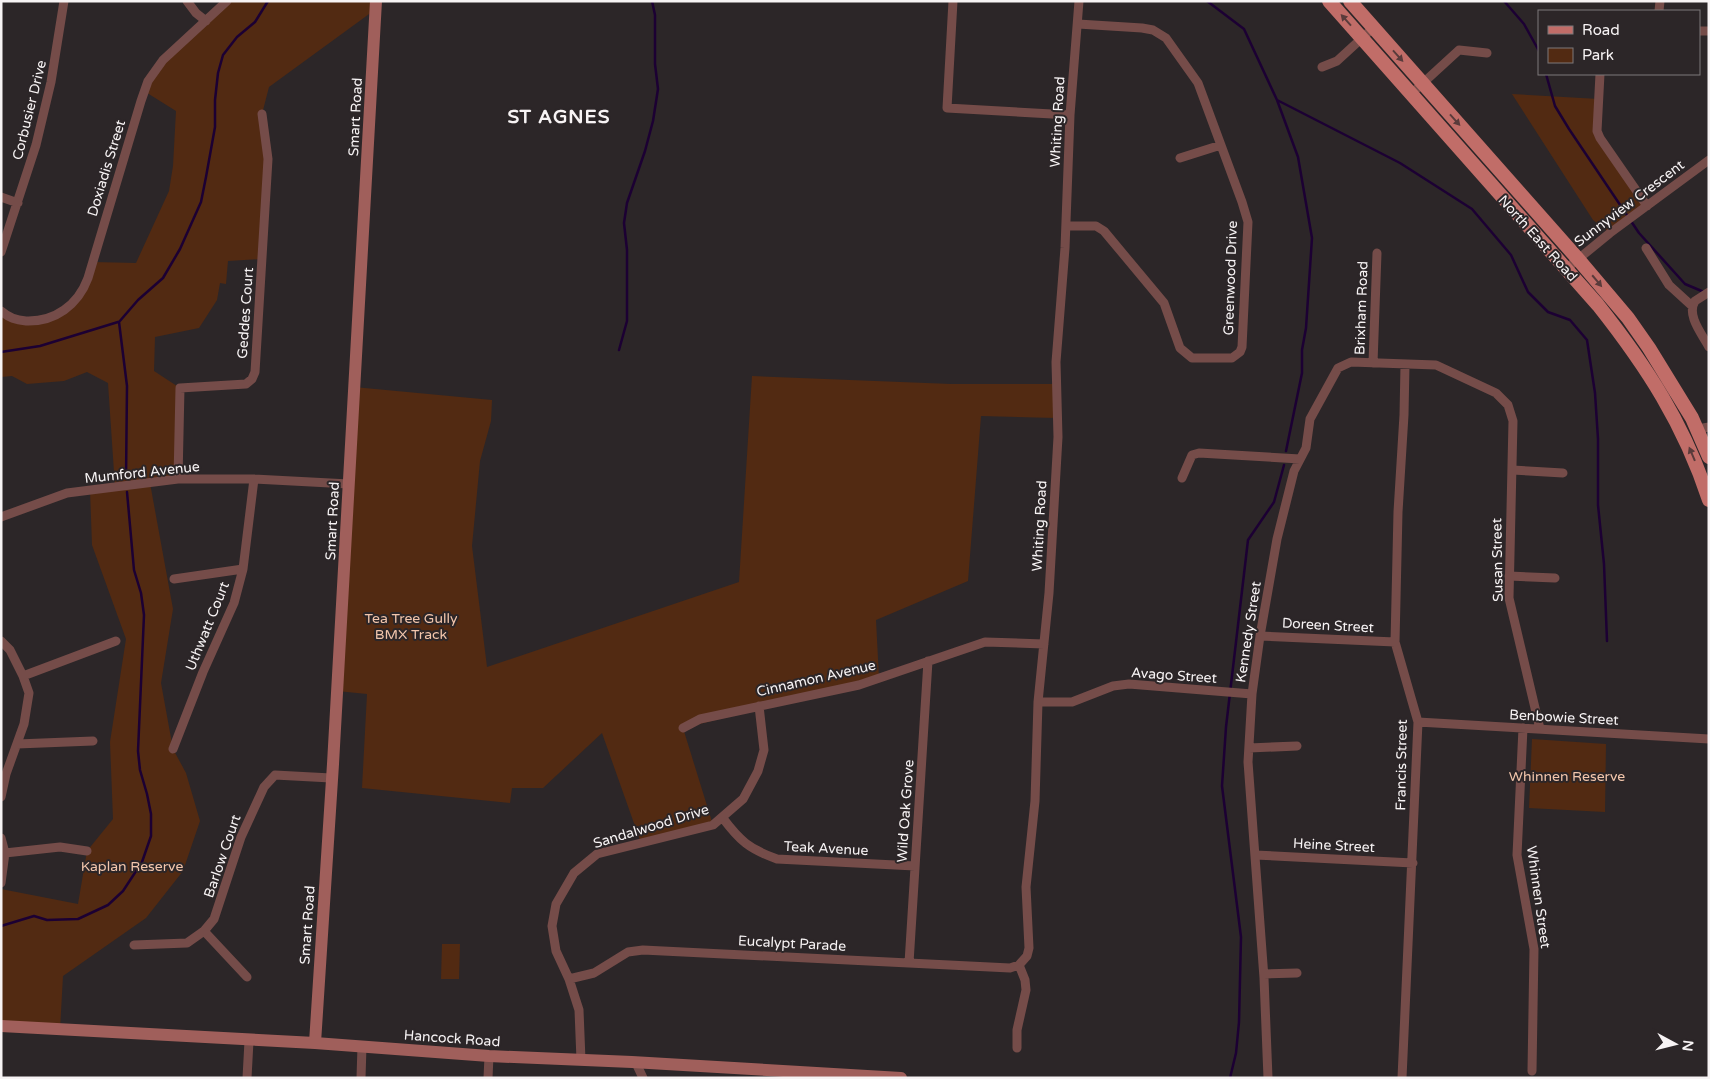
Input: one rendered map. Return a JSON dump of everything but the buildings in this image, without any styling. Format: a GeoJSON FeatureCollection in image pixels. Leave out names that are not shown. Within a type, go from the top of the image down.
{"type":"FeatureCollection","features":[{"type":"Feature","properties":{"kind":"main road","name":"Smart Road"},"geometry":{"type":"LineString","coordinates":[[314,1043],[349,484],[376,1]]}},
{"type":"Feature","properties":{"kind":"main road","name":"North East Road"},"geometry":{"type":"LineString","coordinates":[[1329,1],[1598,305],[1626,341],[1661,393],[1689,447],[1709,500]]}},
{"type":"Feature","properties":{"kind":"main road","name":"North East Road"},"geometry":{"type":"LineString","coordinates":[[1350,1],[1628,318],[1649,348],[1692,418],[1703,428],[1709,456]]}},
{"type":"Feature","properties":{"kind":"main road","name":"Hancock Road"},"geometry":{"type":"LineString","coordinates":[[1,1026],[314,1043],[489,1056],[901,1078]]}},
{"type":"Feature","properties":{"kind":"street","name":"Corbusier Drive"},"geometry":{"type":"LineString","coordinates":[[1,252],[36,145],[51,82],[64,1]]}},
{"type":"Feature","properties":{"kind":"street"},"geometry":{"type":"LineString","coordinates":[[187,1],[196,13],[206,20]]}},
{"type":"Feature","properties":{"kind":"street","name":"Doxiadis Street"},"geometry":{"type":"LineString","coordinates":[[1,311],[11,318],[33,321],[51,317],[67,308],[82,291],[88,278],[148,81],[163,60],[227,1]]}},
{"type":"Feature","properties":{"kind":"street"},"geometry":{"type":"LineString","coordinates":[[953,1],[947,108],[1070,115]]}},
{"type":"Feature","properties":{"kind":"street","name":"Whiting Road"},"geometry":{"type":"LineString","coordinates":[[1019,964],[1027,956],[1028,948],[1026,887],[1035,801],[1038,702],[1048,593],[1058,437],[1056,362],[1066,226],[1070,115],[1079,1]]}},
{"type":"Feature","properties":{"kind":"street","name":"Greenwood Drive"},"geometry":{"type":"LineString","coordinates":[[1066,226],[1096,226],[1104,232],[1164,304],[1180,348],[1192,358],[1232,358],[1240,352],[1242,347],[1248,222],[1198,83],[1166,38],[1153,30],[1078,24]]}},
{"type":"Feature","properties":{"kind":"street"},"geometry":{"type":"LineString","coordinates":[[1322,67],[1337,61],[1374,28]]}},
{"type":"Feature","properties":{"kind":"street"},"geometry":{"type":"LineString","coordinates":[[1411,94],[1459,50],[1487,53]]}},
{"type":"Feature","properties":{"kind":"street"},"geometry":{"type":"LineString","coordinates":[[1600,75],[1598,131],[1600,138],[1648,206]]}},
{"type":"Feature","properties":{"kind":"street","name":"Geddes Court"},"geometry":{"type":"LineString","coordinates":[[178,479],[180,388],[246,384],[252,379],[255,372],[268,159],[262,114]]}},
{"type":"Feature","properties":{"kind":"street"},"geometry":{"type":"LineString","coordinates":[[1180,158],[1221,146]]}},
{"type":"Feature","properties":{"kind":"street","name":"Sunnyview Crescent"},"geometry":{"type":"LineString","coordinates":[[1566,269],[1709,160]]}},
{"type":"Feature","properties":{"kind":"street"},"geometry":{"type":"LineString","coordinates":[[1,197],[18,202]]}},
{"type":"Feature","properties":{"kind":"street"},"geometry":{"type":"LineString","coordinates":[[1646,248],[1668,285],[1692,306]]}},
{"type":"Feature","properties":{"kind":"street","name":"Brixham Road"},"geometry":{"type":"LineString","coordinates":[[1373,363],[1377,253]]}},
{"type":"Feature","properties":{"kind":"street"},"geometry":{"type":"LineString","coordinates":[[1707,293],[1694,301],[1692,316],[1709,347]]}},
{"type":"Feature","properties":{"kind":"street","name":"Kennedy Street"},"geometry":{"type":"LineString","coordinates":[[1268,1078],[1264,974],[1248,748],[1252,694],[1260,636],[1277,539],[1294,472],[1306,448],[1310,419],[1338,368],[1351,362],[1436,365],[1496,393]]}},
{"type":"Feature","properties":{"kind":"street","name":"Francis Street"},"geometry":{"type":"LineString","coordinates":[[1402,1078],[1418,722],[1395,642],[1398,512],[1405,364]]}},
{"type":"Feature","properties":{"kind":"street","name":"Susan Street"},"geometry":{"type":"LineString","coordinates":[[1496,393],[1508,405],[1513,421],[1509,598],[1540,729]]}},
{"type":"Feature","properties":{"kind":"street"},"geometry":{"type":"LineString","coordinates":[[1182,478],[1192,455],[1199,453],[1300,459]]}},
{"type":"Feature","properties":{"kind":"street"},"geometry":{"type":"LineString","coordinates":[[1512,470],[1564,473]]}},
{"type":"Feature","properties":{"kind":"street","name":"Mumford Avenue"},"geometry":{"type":"LineString","coordinates":[[1,517],[67,493],[178,479],[254,479],[349,484]]}},
{"type":"Feature","properties":{"kind":"street","name":"Uthwatt Court"},"geometry":{"type":"LineString","coordinates":[[173,749],[234,603],[243,569],[254,479]]}},
{"type":"Feature","properties":{"kind":"street"},"geometry":{"type":"LineString","coordinates":[[174,578],[243,569]]}},
{"type":"Feature","properties":{"kind":"street"},"geometry":{"type":"LineString","coordinates":[[1510,576],[1555,578]]}},
{"type":"Feature","properties":{"kind":"street","name":"Doreen Street"},"geometry":{"type":"LineString","coordinates":[[1260,636],[1395,642]]}},
{"type":"Feature","properties":{"kind":"street"},"geometry":{"type":"LineString","coordinates":[[1,641],[10,650],[29,693],[24,724],[6,774],[1,797]]}},
{"type":"Feature","properties":{"kind":"street"},"geometry":{"type":"LineString","coordinates":[[23,676],[116,641]]}},
{"type":"Feature","properties":{"kind":"street","name":"Cinnamon Avenue"},"geometry":{"type":"LineString","coordinates":[[683,728],[700,720],[859,685],[985,642],[1044,644]]}},
{"type":"Feature","properties":{"kind":"street","name":"Wild Oak Grove"},"geometry":{"type":"LineString","coordinates":[[909,963],[928,661]]}},
{"type":"Feature","properties":{"kind":"street","name":"Avago Street"},"geometry":{"type":"LineString","coordinates":[[1038,702],[1072,702],[1113,686],[1128,684],[1252,694]]}},
{"type":"Feature","properties":{"kind":"street","name":"Sandalwood Drive"},"geometry":{"type":"LineString","coordinates":[[581,1060],[579,1010],[569,979],[556,951],[552,926],[556,904],[574,873],[597,854],[714,825],[743,799],[758,771],[764,750],[759,706]]}},
{"type":"Feature","properties":{"kind":"street","name":"Benbowie Street"},"geometry":{"type":"LineString","coordinates":[[1418,722],[1709,739]]}},
{"type":"Feature","properties":{"kind":"street","name":"Whinnen Street"},"geometry":{"type":"LineString","coordinates":[[1523,728],[1518,855],[1534,949],[1532,1071]]}},
{"type":"Feature","properties":{"kind":"street"},"geometry":{"type":"LineString","coordinates":[[17,744],[93,741]]}},
{"type":"Feature","properties":{"kind":"street"},"geometry":{"type":"LineString","coordinates":[[1248,748],[1297,746]]}},
{"type":"Feature","properties":{"kind":"street","name":"Barlow Court"},"geometry":{"type":"LineString","coordinates":[[134,945],[187,943],[204,931],[214,919],[241,836],[264,786],[275,776],[331,778]]}},
{"type":"Feature","properties":{"kind":"street","name":"Teak Avenue"},"geometry":{"type":"LineString","coordinates":[[722,817],[737,837],[750,847],[757,852],[777,859],[915,866]]}},
{"type":"Feature","properties":{"kind":"street"},"geometry":{"type":"LineString","coordinates":[[1,838],[5,853],[1,883]]}},
{"type":"Feature","properties":{"kind":"street"},"geometry":{"type":"LineString","coordinates":[[5,853],[60,847],[88,852]]}},
{"type":"Feature","properties":{"kind":"street","name":"Heine Street"},"geometry":{"type":"LineString","coordinates":[[1255,855],[1413,863]]}},
{"type":"Feature","properties":{"kind":"street"},"geometry":{"type":"LineString","coordinates":[[204,931],[247,976]]}},
{"type":"Feature","properties":{"kind":"street","name":"Eucalypt Parade"},"geometry":{"type":"LineString","coordinates":[[569,979],[594,973],[628,952],[643,950],[1010,968],[1019,964]]}},
{"type":"Feature","properties":{"kind":"street"},"geometry":{"type":"LineString","coordinates":[[1017,1048],[1017,1030],[1026,990],[1025,980],[1019,964]]}},
{"type":"Feature","properties":{"kind":"street"},"geometry":{"type":"LineString","coordinates":[[1264,974],[1297,973]]}},
{"type":"Feature","properties":{"kind":"street"},"geometry":{"type":"LineString","coordinates":[[247,1078],[249,1040]]}},
{"type":"Feature","properties":{"kind":"street"},"geometry":{"type":"LineString","coordinates":[[361,1078],[362,1046]]}},
{"type":"Feature","properties":{"kind":"street"},"geometry":{"type":"LineString","coordinates":[[488,1078],[489,1056]]}},
{"type":"Feature","properties":{"kind":"street"},"geometry":{"type":"LineString","coordinates":[[636,1063],[643,1078]]}},
{"type":"Feature","properties":{"kind":"green space","name":"Kaplan Reserve"},"geometry":{"type":"Polygon","coordinates":[[[227,1],[376,1],[376,9],[269,87],[262,114],[268,159],[262,259],[228,261],[226,284],[220,283],[217,300],[199,328],[155,337],[154,371],[180,388],[178,479],[150,483],[173,609],[161,683],[173,749],[186,773],[200,821],[183,871],[146,918],[63,976],[60,1030],[1,1027],[1,889],[78,904],[87,851],[113,819],[110,742],[126,639],[92,545],[90,490],[115,487],[108,383],[87,372],[64,381],[27,384],[12,376],[1,377],[1,311],[11,318],[51,317],[75,301],[93,262],[136,263],[169,191],[173,166],[176,111],[144,91],[156,69],[227,1]]]}},
{"type":"Feature","properties":{"kind":"green space"},"geometry":{"type":"Polygon","coordinates":[[[1512,94],[1599,99],[1597,131],[1647,206],[1610,233],[1593,220],[1512,94]]]}},
{"type":"Feature","properties":{"kind":"green space","name":"Tea Tree Gully BMX Track"},"geometry":{"type":"Polygon","coordinates":[[[752,376],[951,384],[1056,384],[1057,418],[981,416],[968,581],[876,620],[879,678],[859,685],[683,728],[713,825],[641,843],[602,733],[543,788],[512,788],[510,803],[362,788],[367,694],[337,691],[354,387],[492,400],[491,421],[480,461],[472,546],[487,667],[739,582],[752,376]]]}},
{"type":"Feature","properties":{"kind":"green space","name":"Whinnen Reserve"},"geometry":{"type":"Polygon","coordinates":[[[1532,739],[1606,744],[1605,812],[1529,808],[1532,739]]]}},
{"type":"Feature","properties":{"kind":"green space"},"geometry":{"type":"Polygon","coordinates":[[[442,944],[460,944],[459,979],[441,979],[442,944]]]}},
{"type":"Feature","properties":{"kind":"waterway"},"geometry":{"type":"LineString","coordinates":[[126,479],[127,386],[119,322],[138,300],[163,278],[180,249],[201,202],[215,127],[215,100],[218,73],[223,55],[237,37],[255,22],[268,1]]}},
{"type":"Feature","properties":{"kind":"waterway"},"geometry":{"type":"LineString","coordinates":[[619,350],[627,321],[627,250],[624,223],[627,203],[653,121],[658,89],[655,64],[655,15],[652,1]]}},
{"type":"Feature","properties":{"kind":"waterway"},"geometry":{"type":"LineString","coordinates":[[1207,1],[1244,29],[1277,100],[1298,157],[1312,238],[1306,328],[1302,350],[1302,373],[1286,451]]}},
{"type":"Feature","properties":{"kind":"waterway"},"geometry":{"type":"LineString","coordinates":[[1504,1],[1524,24],[1538,49]]}},
{"type":"Feature","properties":{"kind":"waterway"},"geometry":{"type":"LineString","coordinates":[[1546,75],[1555,106],[1639,233],[1685,284],[1704,292]]}},
{"type":"Feature","properties":{"kind":"waterway"},"geometry":{"type":"LineString","coordinates":[[1277,100],[1400,163],[1472,209],[1511,255],[1528,292],[1548,312],[1570,320],[1587,340],[1595,393],[1598,439],[1598,505],[1604,564],[1607,641]]}},
{"type":"Feature","properties":{"kind":"waterway"},"geometry":{"type":"LineString","coordinates":[[1,352],[40,346],[118,322]]}},
{"type":"Feature","properties":{"kind":"waterway"},"geometry":{"type":"LineString","coordinates":[[1230,1078],[1236,1053],[1239,1022],[1241,937],[1222,786],[1226,727],[1248,540],[1274,502],[1284,465]]}},
{"type":"Feature","properties":{"kind":"waterway"},"geometry":{"type":"LineString","coordinates":[[1,926],[34,916],[47,920],[78,919],[108,905],[123,891],[142,862],[151,836],[151,814],[140,770],[138,751],[144,615],[141,593],[134,570],[127,492]]}},
{"type":"Feature","properties":{"kind":"district","name":"ST AGNES"},"geometry":{"type":"Point","coordinates":[559,116]}}]}
